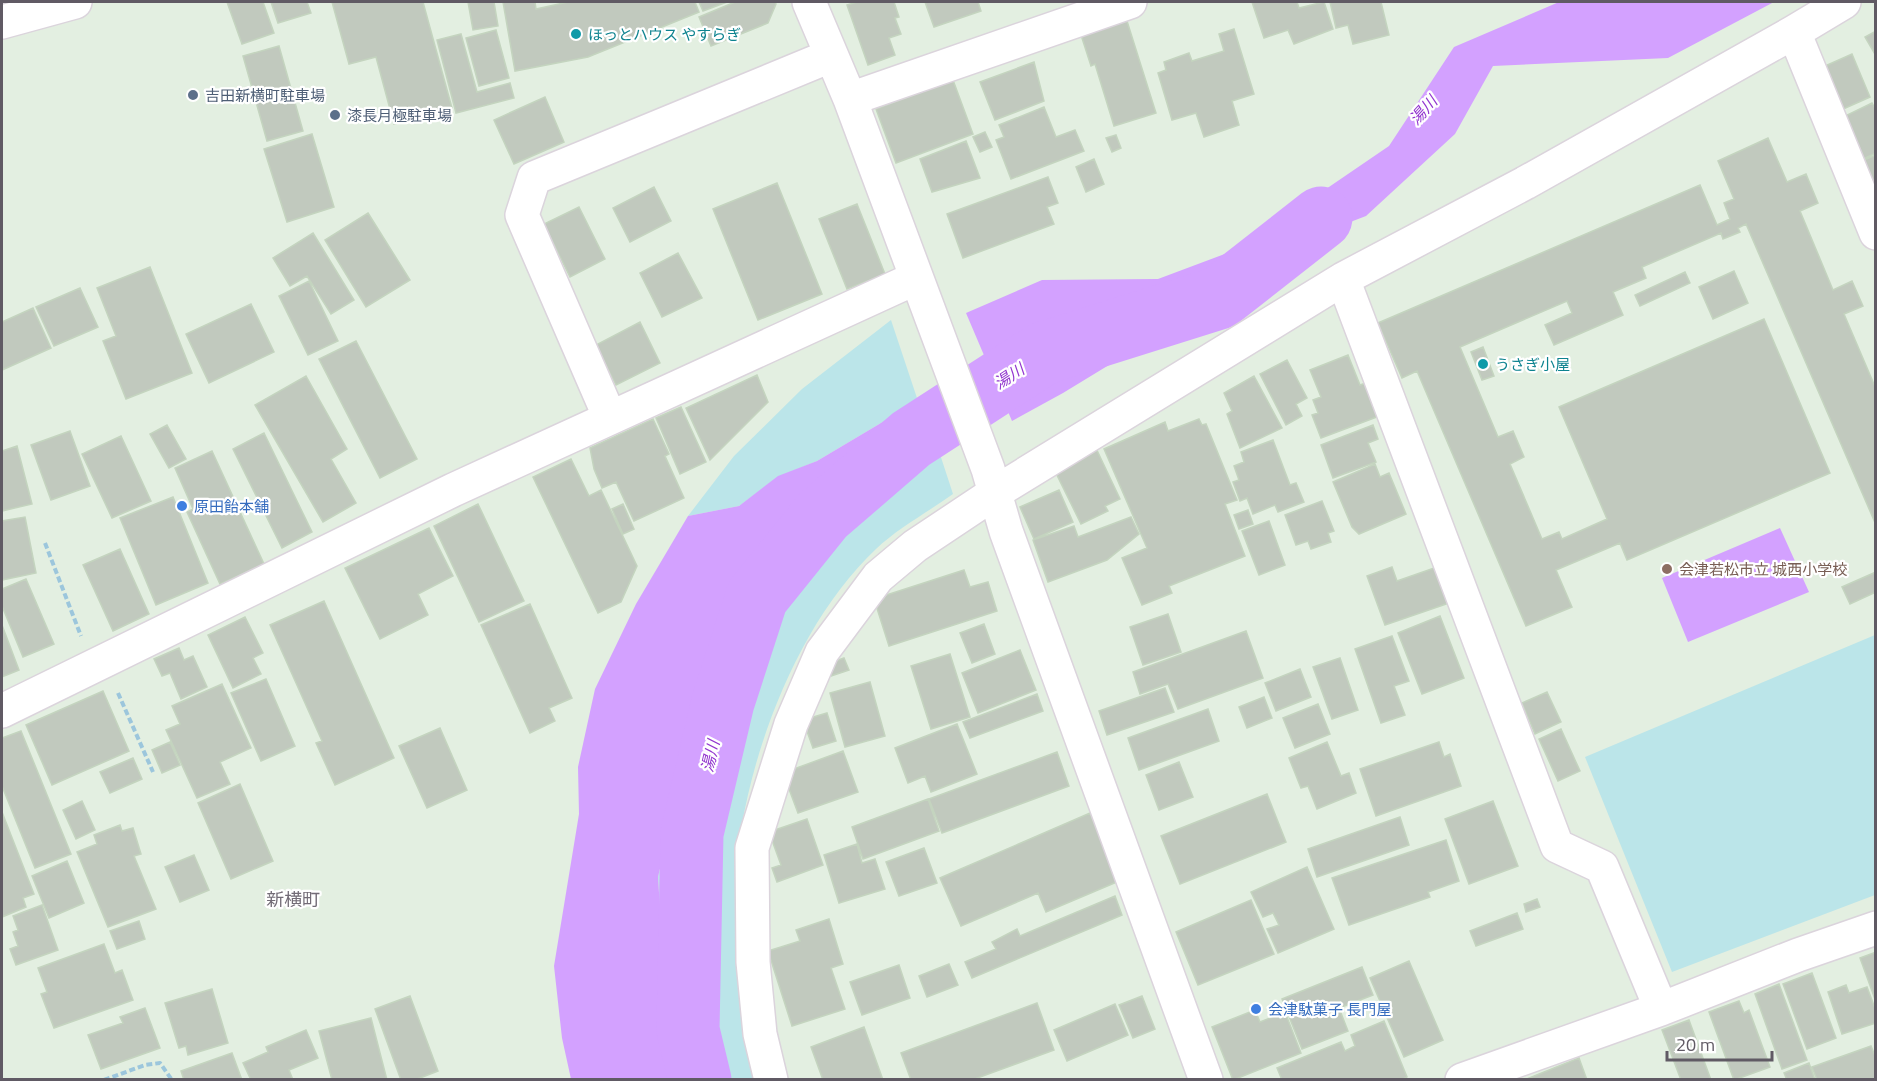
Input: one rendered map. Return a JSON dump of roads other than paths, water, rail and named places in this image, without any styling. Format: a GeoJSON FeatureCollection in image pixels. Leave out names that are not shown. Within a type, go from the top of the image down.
{"type":"FeatureCollection","features":[{"type":"Feature","properties":{"kind":"street"},"geometry":{"type":"LineString","coordinates":[[2,22],[75,2]]}},
{"type":"Feature","properties":{"kind":"street"},"geometry":{"type":"LineString","coordinates":[[809,2],[850,99],[992,480],[1006,531],[1206,1080]]}},
{"type":"Feature","properties":{"kind":"street"},"geometry":{"type":"LineString","coordinates":[[850,99],[1130,2]]}},
{"type":"Feature","properties":{"kind":"street"},"geometry":{"type":"LineString","coordinates":[[771,1080],[760,1034],[753,962],[752,848],[791,724],[822,652],[878,577],[992,480],[1342,279],[1525,183],[1844,2]]}},
{"type":"Feature","properties":{"kind":"street"},"geometry":{"type":"LineString","coordinates":[[1794,32],[1875,233]]}},
{"type":"Feature","properties":{"kind":"street"},"geometry":{"type":"LineString","coordinates":[[610,418],[522,215],[534,178],[818,61]]}},
{"type":"Feature","properties":{"kind":"street"},"geometry":{"type":"LineString","coordinates":[[1342,279],[1557,846],[1602,867],[1661,1009]]}},
{"type":"Feature","properties":{"kind":"street"},"geometry":{"type":"LineString","coordinates":[[2,711],[453,490],[610,418],[919,285]]}},
{"type":"Feature","properties":{"kind":"street"},"geometry":{"type":"LineString","coordinates":[[1462,1080],[1661,1009],[1798,955],[1875,928]]}},
{"type":"Feature","properties":{"kind":"water"},"geometry":{"type":"Polygon","coordinates":[[[1559,2],[1774,2],[1668,58],[1493,66],[1455,134],[1366,216],[1332,229],[1252,272],[1150,340],[1012,421],[966,313],[1042,280],[1158,279],[1238,249],[1389,146],[1454,47],[1559,2]]]}},
{"type":"Feature","properties":{"kind":"water"},"geometry":{"type":"Polygon","coordinates":[[[918,401],[935,439],[782,546],[740,606],[705,704],[675,806],[658,877],[673,1079],[571,1079],[562,1038],[554,966],[579,814],[578,767],[595,689],[636,604],[688,516],[739,506],[778,476],[817,461],[918,401]]]}},
{"type":"Feature","properties":{"kind":"water"},"geometry":{"type":"Polygon","coordinates":[[[1780,528],[1809,592],[1688,642],[1662,578],[1780,528]]]}},
{"type":"Feature","properties":{"kind":"waterway","name":"湯川"},"geometry":{"type":"LineString","coordinates":[[700,1080],[688,1030],[692,833],[723,702],[757,597],[823,515],[911,439],[1044,353],[1219,298],[1321,218]]}},
{"type":"Feature","properties":{"kind":"place","name":"ほっとハウス やすらぎ"},"geometry":{"type":"Point","coordinates":[576,34]}},
{"type":"Feature","properties":{"kind":"place","name":"吉田新横町駐車場"},"geometry":{"type":"Point","coordinates":[193,95]}},
{"type":"Feature","properties":{"kind":"place","name":"漆長月極駐車場"},"geometry":{"type":"Point","coordinates":[335,115]}},
{"type":"Feature","properties":{"kind":"place","name":"うさぎ小屋"},"geometry":{"type":"Point","coordinates":[1483,364]}},
{"type":"Feature","properties":{"kind":"place","name":"原田飴本舗"},"geometry":{"type":"Point","coordinates":[182,506]}},
{"type":"Feature","properties":{"kind":"place","name":"会津若松市立 城西小学校"},"geometry":{"type":"Point","coordinates":[1667,569]}},
{"type":"Feature","properties":{"kind":"place","name":"会津駄菓子 長門屋"},"geometry":{"type":"Point","coordinates":[1256,1009]}},
{"type":"Feature","properties":{"kind":"district","name":"新横町"},"geometry":{"type":"Point","coordinates":[293,899]}}]}
